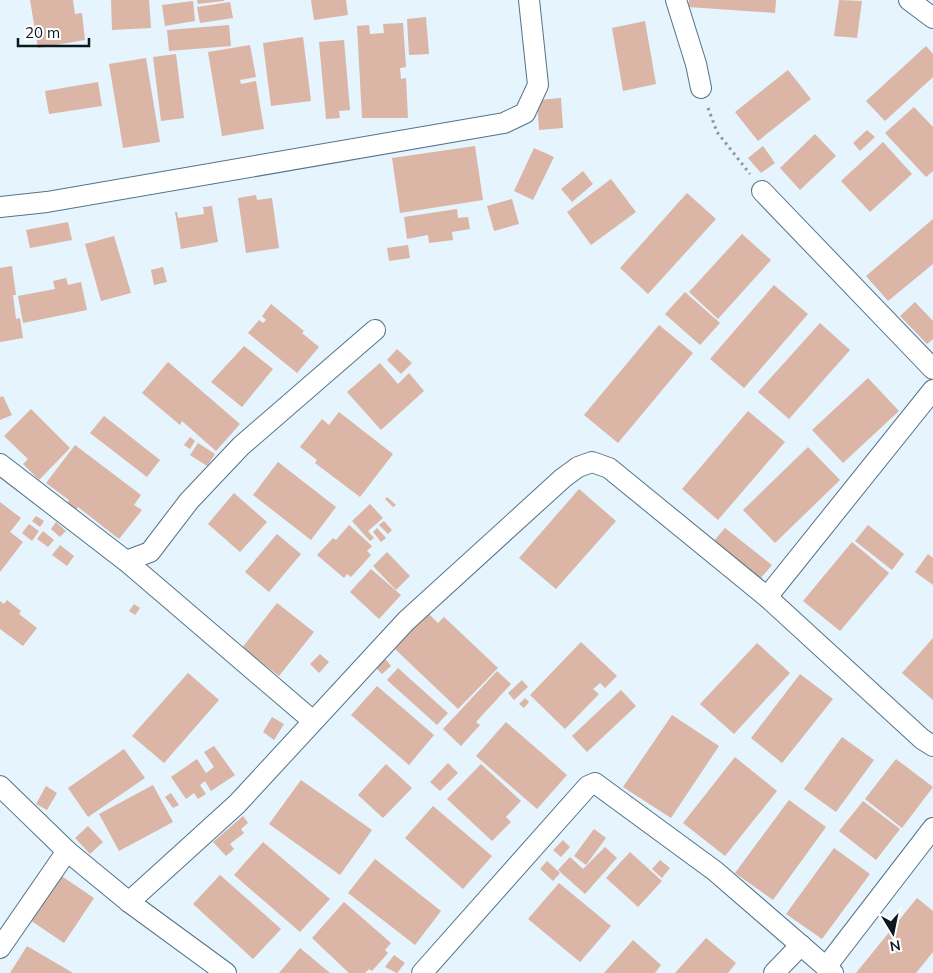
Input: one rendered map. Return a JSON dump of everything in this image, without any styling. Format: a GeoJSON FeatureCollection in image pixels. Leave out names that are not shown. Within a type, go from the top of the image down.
{"type":"FeatureCollection","features":[{"type":"Feature","properties":{"kind":"street"},"geometry":{"type":"LineString","coordinates":[[0,206],[47,202],[504,122],[525,113],[538,85],[529,0]]}},
{"type":"Feature","properties":{"kind":"street"},"geometry":{"type":"LineString","coordinates":[[676,0],[696,64],[701,88]]}},
{"type":"Feature","properties":{"kind":"street"},"geometry":{"type":"LineString","coordinates":[[909,0],[933,18]]}},
{"type":"Feature","properties":{"kind":"street"},"geometry":{"type":"LineString","coordinates":[[762,191],[933,369]]}},
{"type":"Feature","properties":{"kind":"street"},"geometry":{"type":"LineString","coordinates":[[126,561],[150,552],[189,501],[241,446],[375,330]]}},
{"type":"Feature","properties":{"kind":"street"},"geometry":{"type":"LineString","coordinates":[[767,597],[933,390]]}},
{"type":"Feature","properties":{"kind":"street"},"geometry":{"type":"LineString","coordinates":[[130,902],[237,804],[406,621],[563,478],[578,467],[592,462],[609,468],[767,597],[922,739],[933,746]]}},
{"type":"Feature","properties":{"kind":"street"},"geometry":{"type":"LineString","coordinates":[[0,464],[126,561],[313,721]]}},
{"type":"Feature","properties":{"kind":"street"},"geometry":{"type":"LineString","coordinates":[[148,580],[150,552]]}},
{"type":"Feature","properties":{"kind":"street"},"geometry":{"type":"LineString","coordinates":[[422,973],[588,786],[595,783],[715,871],[829,970],[933,828]]}},
{"type":"Feature","properties":{"kind":"street"},"geometry":{"type":"LineString","coordinates":[[0,786],[67,851],[130,902],[226,973]]}},
{"type":"Feature","properties":{"kind":"street"},"geometry":{"type":"LineString","coordinates":[[0,948],[67,851]]}},
{"type":"Feature","properties":{"kind":"street"},"geometry":{"type":"LineString","coordinates":[[774,973],[801,945]]}},
{"type":"Feature","properties":{"kind":"path"},"geometry":{"type":"LineString","coordinates":[[701,88],[717,132],[762,191]]}},
{"type":"Feature","properties":{"kind":"building"},"geometry":{"type":"Polygon","coordinates":[[[30,0],[73,0],[75,14],[82,13],[85,40],[38,48],[30,0]]]}},
{"type":"Feature","properties":{"kind":"building"},"geometry":{"type":"Polygon","coordinates":[[[111,0],[149,0],[151,28],[112,30],[111,0]]]}},
{"type":"Feature","properties":{"kind":"building"},"geometry":{"type":"Polygon","coordinates":[[[197,0],[224,0],[224,1],[198,4],[197,0]]]}},
{"type":"Feature","properties":{"kind":"building"},"geometry":{"type":"Polygon","coordinates":[[[311,0],[346,0],[348,15],[314,20],[311,0]]]}},
{"type":"Feature","properties":{"kind":"building"},"geometry":{"type":"Polygon","coordinates":[[[689,0],[776,0],[775,13],[688,7],[689,0]]]}},
{"type":"Feature","properties":{"kind":"building"},"geometry":{"type":"Polygon","coordinates":[[[839,0],[862,1],[857,38],[834,36],[839,0]]]}},
{"type":"Feature","properties":{"kind":"building"},"geometry":{"type":"Polygon","coordinates":[[[193,1],[195,21],[165,26],[162,5],[193,1]]]}},
{"type":"Feature","properties":{"kind":"building"},"geometry":{"type":"Polygon","coordinates":[[[230,2],[233,18],[200,23],[197,7],[230,2]]]}},
{"type":"Feature","properties":{"kind":"building"},"geometry":{"type":"Polygon","coordinates":[[[426,17],[429,54],[409,55],[407,19],[426,17]]]}},
{"type":"Feature","properties":{"kind":"building"},"geometry":{"type":"Polygon","coordinates":[[[645,21],[656,84],[623,91],[612,28],[645,21]]]}},
{"type":"Feature","properties":{"kind":"building"},"geometry":{"type":"Polygon","coordinates":[[[403,23],[406,67],[400,68],[401,79],[406,78],[408,118],[362,118],[357,26],[369,25],[370,34],[384,33],[383,24],[403,23]]]}},
{"type":"Feature","properties":{"kind":"building"},"geometry":{"type":"Polygon","coordinates":[[[229,25],[231,46],[169,51],[167,30],[229,25]]]}},
{"type":"Feature","properties":{"kind":"building"},"geometry":{"type":"Polygon","coordinates":[[[303,37],[311,101],[271,106],[263,43],[303,37]]]}},
{"type":"Feature","properties":{"kind":"building"},"geometry":{"type":"Polygon","coordinates":[[[344,40],[350,110],[339,111],[340,118],[326,119],[319,42],[344,40]]]}},
{"type":"Feature","properties":{"kind":"building"},"geometry":{"type":"Polygon","coordinates":[[[250,45],[256,77],[240,80],[241,84],[256,81],[264,129],[222,136],[208,52],[250,45]]]}},
{"type":"Feature","properties":{"kind":"building"},"geometry":{"type":"Polygon","coordinates":[[[926,46],[933,54],[933,77],[885,121],[866,101],[926,46]]]}},
{"type":"Feature","properties":{"kind":"building"},"geometry":{"type":"Polygon","coordinates":[[[176,54],[184,118],[161,121],[153,57],[176,54]]]}},
{"type":"Feature","properties":{"kind":"building"},"geometry":{"type":"Polygon","coordinates":[[[146,58],[160,142],[123,148],[109,64],[146,58]]]}},
{"type":"Feature","properties":{"kind":"building"},"geometry":{"type":"Polygon","coordinates":[[[788,70],[811,99],[758,141],[735,112],[788,70]]]}},
{"type":"Feature","properties":{"kind":"building"},"geometry":{"type":"Polygon","coordinates":[[[98,82],[102,106],[49,114],[45,91],[98,82]]]}},
{"type":"Feature","properties":{"kind":"building"},"geometry":{"type":"Polygon","coordinates":[[[561,98],[563,128],[539,130],[537,100],[561,98]]]}},
{"type":"Feature","properties":{"kind":"building"},"geometry":{"type":"Polygon","coordinates":[[[914,107],[933,127],[933,171],[926,177],[885,133],[914,107]]]}},
{"type":"Feature","properties":{"kind":"building"},"geometry":{"type":"Polygon","coordinates":[[[867,130],[875,137],[860,151],[853,143],[867,130]]]}},
{"type":"Feature","properties":{"kind":"building"},"geometry":{"type":"Polygon","coordinates":[[[815,134],[836,156],[800,190],[780,168],[815,134]]]}},
{"type":"Feature","properties":{"kind":"building"},"geometry":{"type":"Polygon","coordinates":[[[883,142],[912,174],[870,212],[841,181],[883,142]]]}},
{"type":"Feature","properties":{"kind":"building"},"geometry":{"type":"Polygon","coordinates":[[[475,146],[483,200],[400,213],[392,158],[475,146]]]}},
{"type":"Feature","properties":{"kind":"building"},"geometry":{"type":"Polygon","coordinates":[[[763,146],[775,163],[761,173],[748,158],[763,146]]]}},
{"type":"Feature","properties":{"kind":"building"},"geometry":{"type":"Polygon","coordinates":[[[534,148],[554,157],[533,200],[514,191],[534,148]]]}},
{"type":"Feature","properties":{"kind":"building"},"geometry":{"type":"Polygon","coordinates":[[[583,171],[593,184],[572,202],[561,189],[583,171]]]}},
{"type":"Feature","properties":{"kind":"building"},"geometry":{"type":"Polygon","coordinates":[[[611,179],[636,212],[591,245],[567,212],[611,179]]]}},
{"type":"Feature","properties":{"kind":"building"},"geometry":{"type":"Polygon","coordinates":[[[687,193],[716,219],[648,294],[620,268],[687,193]]]}},
{"type":"Feature","properties":{"kind":"building"},"geometry":{"type":"Polygon","coordinates":[[[256,195],[257,200],[272,198],[279,248],[246,253],[238,198],[256,195]]]}},
{"type":"Feature","properties":{"kind":"building"},"geometry":{"type":"Polygon","coordinates":[[[512,199],[519,224],[494,231],[487,206],[512,199]]]}},
{"type":"Feature","properties":{"kind":"building"},"geometry":{"type":"Polygon","coordinates":[[[212,206],[218,242],[181,249],[175,212],[177,212],[178,218],[204,214],[203,207],[212,206]]]}},
{"type":"Feature","properties":{"kind":"building"},"geometry":{"type":"Polygon","coordinates":[[[457,209],[458,218],[468,217],[470,229],[452,232],[453,240],[429,243],[428,235],[407,239],[404,217],[457,209]]]}},
{"type":"Feature","properties":{"kind":"building"},"geometry":{"type":"Polygon","coordinates":[[[933,219],[933,264],[888,301],[866,276],[933,219]]]}},
{"type":"Feature","properties":{"kind":"building"},"geometry":{"type":"Polygon","coordinates":[[[68,222],[72,240],[30,248],[26,230],[68,222]]]}},
{"type":"Feature","properties":{"kind":"building"},"geometry":{"type":"Polygon","coordinates":[[[742,234],[771,260],[718,319],[689,292],[742,234]]]}},
{"type":"Feature","properties":{"kind":"building"},"geometry":{"type":"Polygon","coordinates":[[[114,236],[131,293],[101,301],[85,244],[114,236]]]}},
{"type":"Feature","properties":{"kind":"building"},"geometry":{"type":"Polygon","coordinates":[[[408,245],[410,258],[389,261],[387,248],[408,245]]]}},
{"type":"Feature","properties":{"kind":"building"},"geometry":{"type":"Polygon","coordinates":[[[12,266],[16,295],[13,295],[16,319],[20,318],[23,338],[0,342],[0,268],[12,266]]]}},
{"type":"Feature","properties":{"kind":"building"},"geometry":{"type":"Polygon","coordinates":[[[163,267],[167,282],[154,285],[151,270],[163,267]]]}},
{"type":"Feature","properties":{"kind":"building"},"geometry":{"type":"Polygon","coordinates":[[[66,278],[68,285],[81,282],[87,310],[23,323],[18,296],[55,289],[53,281],[66,278]]]}},
{"type":"Feature","properties":{"kind":"building"},"geometry":{"type":"Polygon","coordinates":[[[774,285],[808,314],[744,388],[710,359],[774,285]]]}},
{"type":"Feature","properties":{"kind":"building"},"geometry":{"type":"Polygon","coordinates":[[[685,292],[720,323],[700,345],[665,314],[685,292]]]}},
{"type":"Feature","properties":{"kind":"building"},"geometry":{"type":"Polygon","coordinates":[[[915,302],[933,321],[933,339],[927,344],[900,316],[915,302]]]}},
{"type":"Feature","properties":{"kind":"building"},"geometry":{"type":"Polygon","coordinates":[[[271,304],[304,331],[302,333],[319,347],[297,373],[248,333],[259,320],[263,323],[266,320],[262,316],[271,304]]]}},
{"type":"Feature","properties":{"kind":"building"},"geometry":{"type":"Polygon","coordinates":[[[820,323],[850,350],[789,419],[758,392],[820,323]]]}},
{"type":"Feature","properties":{"kind":"building"},"geometry":{"type":"Polygon","coordinates":[[[659,325],[693,353],[618,443],[584,415],[659,325]]]}},
{"type":"Feature","properties":{"kind":"building"},"geometry":{"type":"Polygon","coordinates":[[[244,346],[273,369],[242,407],[211,382],[244,346]]]}},
{"type":"Feature","properties":{"kind":"building"},"geometry":{"type":"Polygon","coordinates":[[[397,349],[412,363],[401,374],[387,360],[397,349]]]}},
{"type":"Feature","properties":{"kind":"building"},"geometry":{"type":"Polygon","coordinates":[[[168,362],[240,424],[216,451],[182,421],[180,425],[142,393],[168,362]]]}},
{"type":"Feature","properties":{"kind":"building"},"geometry":{"type":"Polygon","coordinates":[[[380,363],[398,384],[409,373],[424,391],[381,430],[347,392],[380,363]]]}},
{"type":"Feature","properties":{"kind":"building"},"geometry":{"type":"Polygon","coordinates":[[[868,378],[899,411],[843,463],[812,430],[868,378]]]}},
{"type":"Feature","properties":{"kind":"building"},"geometry":{"type":"Polygon","coordinates":[[[3,396],[12,415],[0,420],[0,397],[3,396]]]}},
{"type":"Feature","properties":{"kind":"building"},"geometry":{"type":"Polygon","coordinates":[[[31,409],[70,448],[39,480],[23,464],[28,459],[4,436],[31,409]]]}},
{"type":"Feature","properties":{"kind":"building"},"geometry":{"type":"Polygon","coordinates":[[[748,411],[785,442],[718,520],[682,489],[748,411]]]}},
{"type":"Feature","properties":{"kind":"building"},"geometry":{"type":"Polygon","coordinates":[[[339,412],[393,454],[360,497],[315,463],[317,460],[300,447],[322,419],[329,425],[339,412]]]}},
{"type":"Feature","properties":{"kind":"building"},"geometry":{"type":"Polygon","coordinates":[[[104,416],[160,460],[147,477],[90,433],[104,416]]]}},
{"type":"Feature","properties":{"kind":"building"},"geometry":{"type":"Polygon","coordinates":[[[190,437],[195,441],[190,449],[184,445],[190,437]]]}},
{"type":"Feature","properties":{"kind":"building"},"geometry":{"type":"Polygon","coordinates":[[[198,443],[215,454],[207,466],[190,455],[198,443]]]}},
{"type":"Feature","properties":{"kind":"building"},"geometry":{"type":"Polygon","coordinates":[[[75,445],[141,495],[134,505],[142,510],[119,539],[78,507],[76,510],[67,503],[69,500],[46,483],[75,445]]]}},
{"type":"Feature","properties":{"kind":"building"},"geometry":{"type":"Polygon","coordinates":[[[808,447],[840,480],[775,543],[743,510],[808,447]]]}},
{"type":"Feature","properties":{"kind":"building"},"geometry":{"type":"Polygon","coordinates":[[[278,462],[336,507],[311,540],[253,495],[278,462]]]}},
{"type":"Feature","properties":{"kind":"building"},"geometry":{"type":"Polygon","coordinates":[[[579,489],[616,521],[556,589],[519,558],[579,489]]]}},
{"type":"Feature","properties":{"kind":"building"},"geometry":{"type":"Polygon","coordinates":[[[234,493],[267,522],[240,552],[208,524],[234,493]]]}},
{"type":"Feature","properties":{"kind":"building"},"geometry":{"type":"Polygon","coordinates":[[[387,497],[396,505],[393,507],[385,499],[387,497]]]}},
{"type":"Feature","properties":{"kind":"building"},"geometry":{"type":"Polygon","coordinates":[[[0,502],[21,518],[10,532],[23,542],[0,572],[0,502]]]}},
{"type":"Feature","properties":{"kind":"building"},"geometry":{"type":"Polygon","coordinates":[[[370,504],[383,518],[368,531],[374,538],[370,541],[352,521],[370,504]]]}},
{"type":"Feature","properties":{"kind":"building"},"geometry":{"type":"Polygon","coordinates":[[[36,516],[44,521],[40,527],[32,521],[36,516]]]}},
{"type":"Feature","properties":{"kind":"building"},"geometry":{"type":"Polygon","coordinates":[[[384,521],[392,530],[388,534],[379,525],[384,521]]]}},
{"type":"Feature","properties":{"kind":"building"},"geometry":{"type":"Polygon","coordinates":[[[56,522],[66,531],[60,537],[51,529],[56,522]]]}},
{"type":"Feature","properties":{"kind":"building"},"geometry":{"type":"Polygon","coordinates":[[[29,524],[39,531],[32,541],[22,533],[29,524]]]}},
{"type":"Feature","properties":{"kind":"building"},"geometry":{"type":"Polygon","coordinates":[[[349,525],[372,546],[367,551],[371,555],[351,577],[347,574],[344,578],[317,555],[333,538],[336,540],[349,525]]]}},
{"type":"Feature","properties":{"kind":"building"},"geometry":{"type":"Polygon","coordinates":[[[868,525],[904,554],[892,570],[855,541],[868,525]]]}},
{"type":"Feature","properties":{"kind":"building"},"geometry":{"type":"Polygon","coordinates":[[[377,528],[386,538],[381,542],[373,532],[377,528]]]}},
{"type":"Feature","properties":{"kind":"building"},"geometry":{"type":"Polygon","coordinates":[[[725,528],[772,565],[760,579],[713,542],[725,528]]]}},
{"type":"Feature","properties":{"kind":"building"},"geometry":{"type":"Polygon","coordinates":[[[43,531],[54,540],[48,547],[37,539],[43,531]]]}},
{"type":"Feature","properties":{"kind":"building"},"geometry":{"type":"Polygon","coordinates":[[[277,534],[301,554],[269,592],[245,572],[277,534]]]}},
{"type":"Feature","properties":{"kind":"building"},"geometry":{"type":"Polygon","coordinates":[[[852,542],[889,573],[840,631],[803,601],[852,542]]]}},
{"type":"Feature","properties":{"kind":"building"},"geometry":{"type":"Polygon","coordinates":[[[60,545],[74,556],[67,566],[52,555],[60,545]]]}},
{"type":"Feature","properties":{"kind":"building"},"geometry":{"type":"Polygon","coordinates":[[[387,552],[410,576],[396,590],[373,566],[387,552]]]}},
{"type":"Feature","properties":{"kind":"building"},"geometry":{"type":"Polygon","coordinates":[[[928,554],[933,558],[933,585],[915,572],[928,554]]]}},
{"type":"Feature","properties":{"kind":"building"},"geometry":{"type":"Polygon","coordinates":[[[371,569],[401,595],[379,619],[350,592],[371,569]]]}},
{"type":"Feature","properties":{"kind":"building"},"geometry":{"type":"Polygon","coordinates":[[[7,600],[21,611],[19,614],[37,628],[23,646],[0,629],[0,601],[4,604],[7,600]]]}},
{"type":"Feature","properties":{"kind":"building"},"geometry":{"type":"Polygon","coordinates":[[[277,603],[314,632],[279,676],[242,648],[277,603]]]}},
{"type":"Feature","properties":{"kind":"building"},"geometry":{"type":"Polygon","coordinates":[[[134,604],[140,608],[135,615],[129,611],[134,604]]]}},
{"type":"Feature","properties":{"kind":"building"},"geometry":{"type":"Polygon","coordinates":[[[428,613],[438,623],[444,617],[498,668],[458,709],[394,648],[428,613]]]}},
{"type":"Feature","properties":{"kind":"building"},"geometry":{"type":"Polygon","coordinates":[[[933,638],[933,700],[902,673],[933,638]]]}},
{"type":"Feature","properties":{"kind":"building"},"geometry":{"type":"Polygon","coordinates":[[[581,642],[617,676],[605,688],[600,683],[593,689],[599,694],[565,729],[530,695],[581,642]]]}},
{"type":"Feature","properties":{"kind":"building"},"geometry":{"type":"Polygon","coordinates":[[[757,643],[790,673],[734,734],[700,704],[757,643]]]}},
{"type":"Feature","properties":{"kind":"building"},"geometry":{"type":"Polygon","coordinates":[[[320,654],[329,662],[319,673],[310,664],[320,654]]]}},
{"type":"Feature","properties":{"kind":"building"},"geometry":{"type":"Polygon","coordinates":[[[383,656],[391,666],[382,674],[373,665],[383,656]]]}},
{"type":"Feature","properties":{"kind":"building"},"geometry":{"type":"Polygon","coordinates":[[[398,668],[448,713],[437,725],[387,680],[398,668]]]}},
{"type":"Feature","properties":{"kind":"building"},"geometry":{"type":"Polygon","coordinates":[[[497,671],[511,684],[476,722],[480,725],[461,746],[443,729],[497,671]]]}},
{"type":"Feature","properties":{"kind":"building"},"geometry":{"type":"Polygon","coordinates":[[[188,673],[219,700],[164,763],[132,736],[188,673]]]}},
{"type":"Feature","properties":{"kind":"building"},"geometry":{"type":"Polygon","coordinates":[[[800,674],[833,699],[782,763],[751,738],[800,674]]]}},
{"type":"Feature","properties":{"kind":"building"},"geometry":{"type":"Polygon","coordinates":[[[522,680],[528,687],[514,700],[508,693],[522,680]]]}},
{"type":"Feature","properties":{"kind":"building"},"geometry":{"type":"Polygon","coordinates":[[[377,686],[434,735],[409,765],[351,715],[377,686]]]}},
{"type":"Feature","properties":{"kind":"building"},"geometry":{"type":"Polygon","coordinates":[[[621,690],[636,706],[587,752],[572,736],[621,690]]]}},
{"type":"Feature","properties":{"kind":"building"},"geometry":{"type":"Polygon","coordinates":[[[525,698],[529,702],[524,708],[519,704],[525,698]]]}},
{"type":"Feature","properties":{"kind":"building"},"geometry":{"type":"Polygon","coordinates":[[[672,715],[719,746],[671,818],[623,787],[672,715]]]}},
{"type":"Feature","properties":{"kind":"building"},"geometry":{"type":"Polygon","coordinates":[[[272,717],[284,724],[274,740],[263,732],[272,717]]]}},
{"type":"Feature","properties":{"kind":"building"},"geometry":{"type":"Polygon","coordinates":[[[506,722],[567,775],[537,809],[476,756],[506,722]]]}},
{"type":"Feature","properties":{"kind":"building"},"geometry":{"type":"Polygon","coordinates":[[[842,737],[874,760],[836,812],[804,789],[842,737]]]}},
{"type":"Feature","properties":{"kind":"building"},"geometry":{"type":"Polygon","coordinates":[[[214,746],[235,775],[211,791],[205,781],[200,785],[206,794],[198,799],[194,793],[186,799],[171,777],[197,759],[206,773],[214,767],[204,752],[214,746]]]}},
{"type":"Feature","properties":{"kind":"building"},"geometry":{"type":"Polygon","coordinates":[[[124,749],[145,778],[88,817],[68,788],[124,749]]]}},
{"type":"Feature","properties":{"kind":"building"},"geometry":{"type":"Polygon","coordinates":[[[735,757],[777,791],[725,856],[683,823],[735,757]]]}},
{"type":"Feature","properties":{"kind":"building"},"geometry":{"type":"Polygon","coordinates":[[[896,759],[933,787],[902,828],[865,799],[896,759]]]}},
{"type":"Feature","properties":{"kind":"building"},"geometry":{"type":"Polygon","coordinates":[[[448,763],[458,773],[440,791],[430,782],[448,763]]]}},
{"type":"Feature","properties":{"kind":"building"},"geometry":{"type":"Polygon","coordinates":[[[386,764],[412,788],[383,818],[358,795],[386,764]]]}},
{"type":"Feature","properties":{"kind":"building"},"geometry":{"type":"Polygon","coordinates":[[[481,764],[521,801],[506,817],[511,822],[492,841],[447,799],[481,764]]]}},
{"type":"Feature","properties":{"kind":"building"},"geometry":{"type":"Polygon","coordinates":[[[301,780],[372,830],[340,875],[269,824],[301,780]]]}},
{"type":"Feature","properties":{"kind":"building"},"geometry":{"type":"Polygon","coordinates":[[[153,785],[173,822],[119,851],[99,814],[153,785]]]}},
{"type":"Feature","properties":{"kind":"building"},"geometry":{"type":"Polygon","coordinates":[[[46,786],[57,793],[47,810],[36,804],[46,786]]]}},
{"type":"Feature","properties":{"kind":"building"},"geometry":{"type":"Polygon","coordinates":[[[171,793],[179,805],[173,808],[165,797],[171,793]]]}},
{"type":"Feature","properties":{"kind":"building"},"geometry":{"type":"Polygon","coordinates":[[[789,800],[826,827],[773,900],[735,873],[789,800]]]}},
{"type":"Feature","properties":{"kind":"building"},"geometry":{"type":"Polygon","coordinates":[[[863,801],[900,829],[876,860],[839,831],[863,801]]]}},
{"type":"Feature","properties":{"kind":"building"},"geometry":{"type":"Polygon","coordinates":[[[433,806],[492,856],[463,889],[405,838],[433,806]]]}},
{"type":"Feature","properties":{"kind":"building"},"geometry":{"type":"Polygon","coordinates":[[[243,816],[248,823],[241,829],[244,833],[230,844],[234,849],[226,856],[213,842],[243,816]]]}},
{"type":"Feature","properties":{"kind":"building"},"geometry":{"type":"Polygon","coordinates":[[[88,826],[103,842],[90,854],[75,838],[88,826]]]}},
{"type":"Feature","properties":{"kind":"building"},"geometry":{"type":"Polygon","coordinates":[[[594,829],[606,838],[586,865],[574,856],[594,829]]]}},
{"type":"Feature","properties":{"kind":"building"},"geometry":{"type":"Polygon","coordinates":[[[563,840],[570,847],[561,857],[553,850],[563,840]]]}},
{"type":"Feature","properties":{"kind":"building"},"geometry":{"type":"Polygon","coordinates":[[[263,842],[330,899],[300,932],[234,875],[263,842]]]}},
{"type":"Feature","properties":{"kind":"building"},"geometry":{"type":"Polygon","coordinates":[[[605,847],[617,858],[585,894],[558,870],[570,857],[583,869],[605,847]]]}},
{"type":"Feature","properties":{"kind":"building"},"geometry":{"type":"Polygon","coordinates":[[[834,848],[870,874],[822,939],[786,914],[834,848]]]}},
{"type":"Feature","properties":{"kind":"building"},"geometry":{"type":"Polygon","coordinates":[[[630,852],[662,881],[638,907],[606,878],[630,852]]]}},
{"type":"Feature","properties":{"kind":"building"},"geometry":{"type":"Polygon","coordinates":[[[375,859],[441,911],[415,945],[348,893],[375,859]]]}},
{"type":"Feature","properties":{"kind":"building"},"geometry":{"type":"Polygon","coordinates":[[[660,860],[670,868],[662,878],[652,869],[660,860]]]}},
{"type":"Feature","properties":{"kind":"building"},"geometry":{"type":"Polygon","coordinates":[[[547,861],[560,873],[553,881],[540,869],[547,861]]]}},
{"type":"Feature","properties":{"kind":"building"},"geometry":{"type":"Polygon","coordinates":[[[60,875],[94,898],[64,943],[30,920],[60,875]]]}},
{"type":"Feature","properties":{"kind":"building"},"geometry":{"type":"Polygon","coordinates":[[[220,875],[281,929],[253,959],[193,904],[220,875]]]}},
{"type":"Feature","properties":{"kind":"building"},"geometry":{"type":"Polygon","coordinates":[[[559,883],[611,926],[580,962],[528,919],[559,883]]]}},
{"type":"Feature","properties":{"kind":"building"},"geometry":{"type":"Polygon","coordinates":[[[917,898],[933,911],[933,952],[916,973],[856,973],[917,898]]]}},
{"type":"Feature","properties":{"kind":"building"},"geometry":{"type":"Polygon","coordinates":[[[344,902],[391,943],[385,950],[388,953],[372,971],[369,969],[365,973],[349,973],[312,938],[344,902]]]}},
{"type":"Feature","properties":{"kind":"building"},"geometry":{"type":"Polygon","coordinates":[[[706,938],[736,963],[728,973],[675,973],[706,938]]]}},
{"type":"Feature","properties":{"kind":"building"},"geometry":{"type":"Polygon","coordinates":[[[633,940],[661,965],[655,973],[604,973],[633,940]]]}},
{"type":"Feature","properties":{"kind":"building"},"geometry":{"type":"Polygon","coordinates":[[[27,946],[73,973],[10,973],[27,946]]]}},
{"type":"Feature","properties":{"kind":"building"},"geometry":{"type":"Polygon","coordinates":[[[300,948],[330,973],[279,973],[300,948]]]}},
{"type":"Feature","properties":{"kind":"building"},"geometry":{"type":"Polygon","coordinates":[[[394,955],[405,963],[397,973],[385,967],[394,955]]]}}]}
